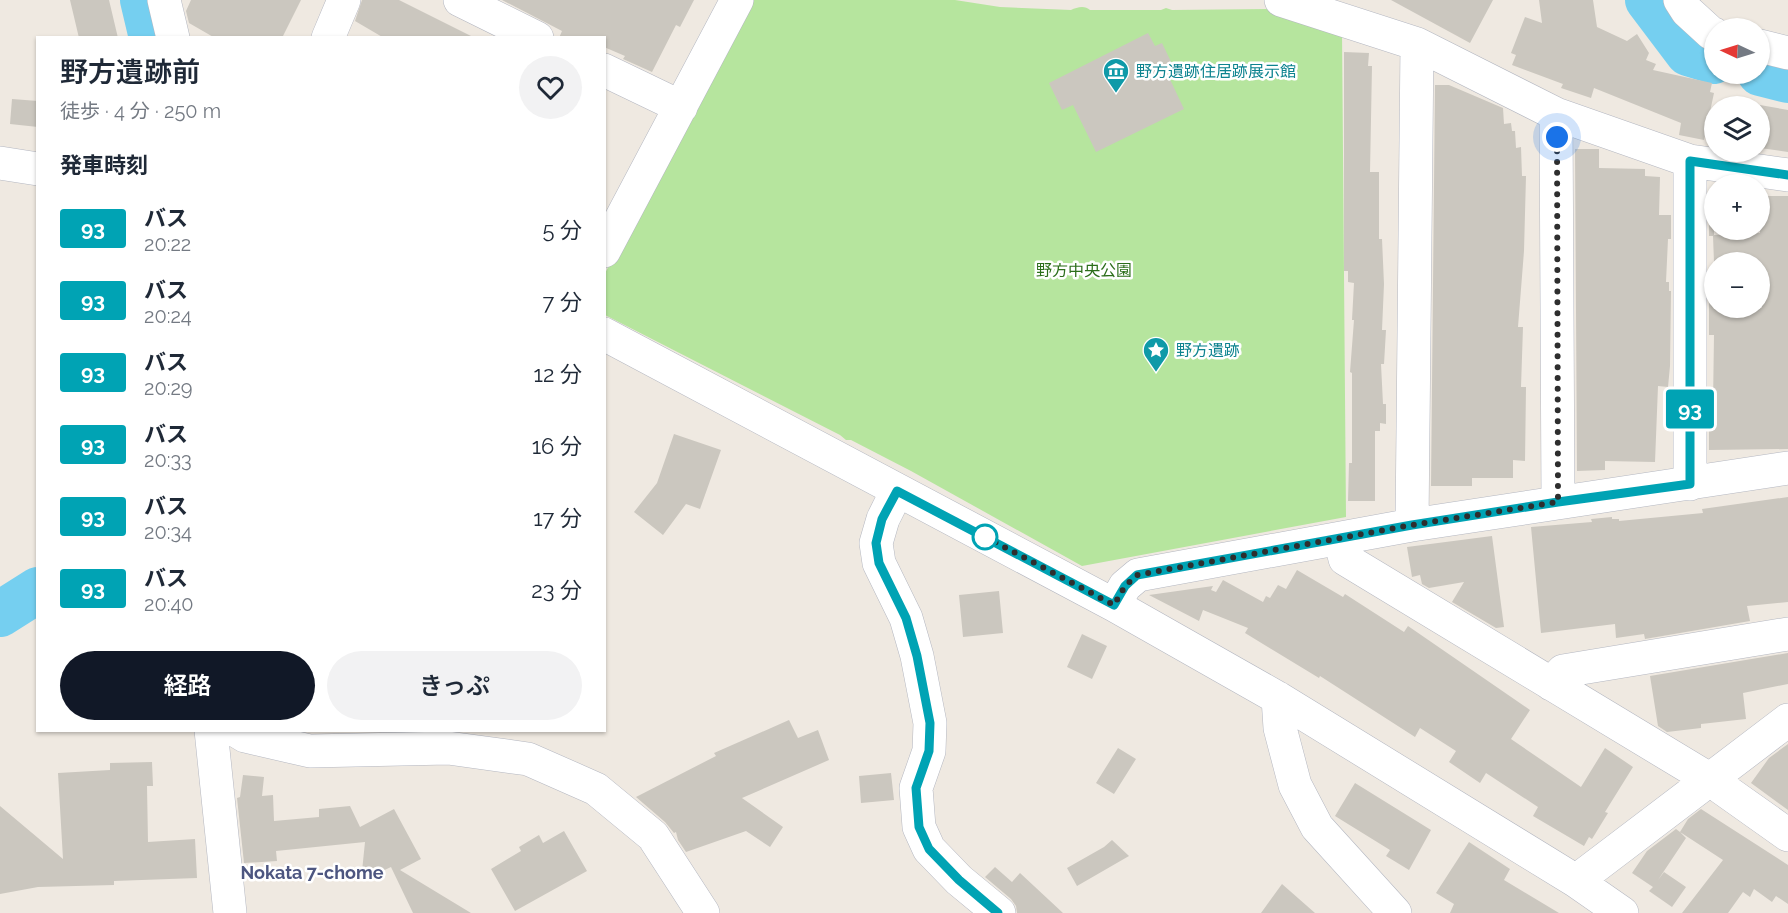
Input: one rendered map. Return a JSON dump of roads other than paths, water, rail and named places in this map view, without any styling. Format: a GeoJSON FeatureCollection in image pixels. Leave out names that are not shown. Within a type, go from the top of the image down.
{"type":"FeatureCollection","features":[{"type":"Feature","properties":{"kind":"street"},"geometry":{"type":"LineString","coordinates":[[164,0],[173,36]]}},
{"type":"Feature","properties":{"kind":"street"},"geometry":{"type":"LineString","coordinates":[[329,36],[344,0]]}},
{"type":"Feature","properties":{"kind":"street"},"geometry":{"type":"LineString","coordinates":[[460,0],[533,36]]}},
{"type":"Feature","properties":{"kind":"street"},"geometry":{"type":"LineString","coordinates":[[606,243],[612,219],[681,107],[737,0]]}},
{"type":"Feature","properties":{"kind":"street"},"geometry":{"type":"LineString","coordinates":[[1281,0],[1418,44],[1556,114],[1690,161],[1788,175]]}},
{"type":"Feature","properties":{"kind":"street"},"geometry":{"type":"LineString","coordinates":[[1680,0],[1687,11],[1704,27]]}},
{"type":"Feature","properties":{"kind":"street"},"geometry":{"type":"LineString","coordinates":[[1412,525],[1418,44]]}},
{"type":"Feature","properties":{"kind":"street"},"geometry":{"type":"LineString","coordinates":[[1770,48],[1788,53]]}},
{"type":"Feature","properties":{"kind":"street"},"geometry":{"type":"LineString","coordinates":[[606,71],[681,107]]}},
{"type":"Feature","properties":{"kind":"street"},"geometry":{"type":"LineString","coordinates":[[1556,114],[1558,502]]}},
{"type":"Feature","properties":{"kind":"street"},"geometry":{"type":"LineString","coordinates":[[1690,161],[1690,484]]}},
{"type":"Feature","properties":{"kind":"street"},"geometry":{"type":"LineString","coordinates":[[0,163],[36,169]]}},
{"type":"Feature","properties":{"kind":"street"},"geometry":{"type":"LineString","coordinates":[[606,335],[1114,605],[1278,698],[1576,881],[1622,913]]}},
{"type":"Feature","properties":{"kind":"street"},"geometry":{"type":"LineString","coordinates":[[1114,605],[1125,586],[1137,575],[1412,525],[1788,468]]}},
{"type":"Feature","properties":{"kind":"street"},"geometry":{"type":"LineString","coordinates":[[897,491],[882,519],[876,543],[879,563],[906,618],[917,656],[930,723],[929,751],[916,788],[919,827],[929,849],[959,880],[999,913]]}},
{"type":"Feature","properties":{"kind":"street"},"geometry":{"type":"LineString","coordinates":[[1340,539],[1345,558],[1709,779],[1788,835]]}},
{"type":"Feature","properties":{"kind":"street"},"geometry":{"type":"LineString","coordinates":[[1551,684],[1563,671],[1788,634]]}},
{"type":"Feature","properties":{"kind":"street"},"geometry":{"type":"LineString","coordinates":[[1278,698],[1280,728],[1295,785],[1317,827],[1395,913]]}},
{"type":"Feature","properties":{"kind":"street"},"geometry":{"type":"LineString","coordinates":[[1576,881],[1788,720]]}},
{"type":"Feature","properties":{"kind":"street"},"geometry":{"type":"LineString","coordinates":[[211,732],[230,913]]}},
{"type":"Feature","properties":{"kind":"street"},"geometry":{"type":"LineString","coordinates":[[239,732],[245,736],[310,751],[448,748],[528,759],[596,789],[653,836],[704,913]]}},
{"type":"Feature","properties":{"kind":"waterway"},"geometry":{"type":"LineString","coordinates":[[143,0],[152,36]]}},
{"type":"Feature","properties":{"kind":"waterway"},"geometry":{"type":"LineString","coordinates":[[1648,0],[1688,53],[1704,58]]}},
{"type":"Feature","properties":{"kind":"waterway"},"geometry":{"type":"LineString","coordinates":[[1770,76],[1788,80]]}},
{"type":"Feature","properties":{"kind":"waterway"},"geometry":{"type":"LineString","coordinates":[[0,614],[36,591]]}},
{"type":"Feature","properties":{"kind":"place","name":"野方遺跡住居跡展示館"},"geometry":{"type":"Point","coordinates":[1116,94]}},
{"type":"Feature","properties":{"kind":"place","name":"野方遺跡"},"geometry":{"type":"Point","coordinates":[1156,373]}},
{"type":"Feature","properties":{"kind":"district","name":"Nokata 7-chome"},"geometry":{"type":"Point","coordinates":[312,873]}},
{"type":"Feature","properties":{"kind":"park label","name":"野方中央公園"},"geometry":{"type":"Point","coordinates":[1084,270]}}]}
